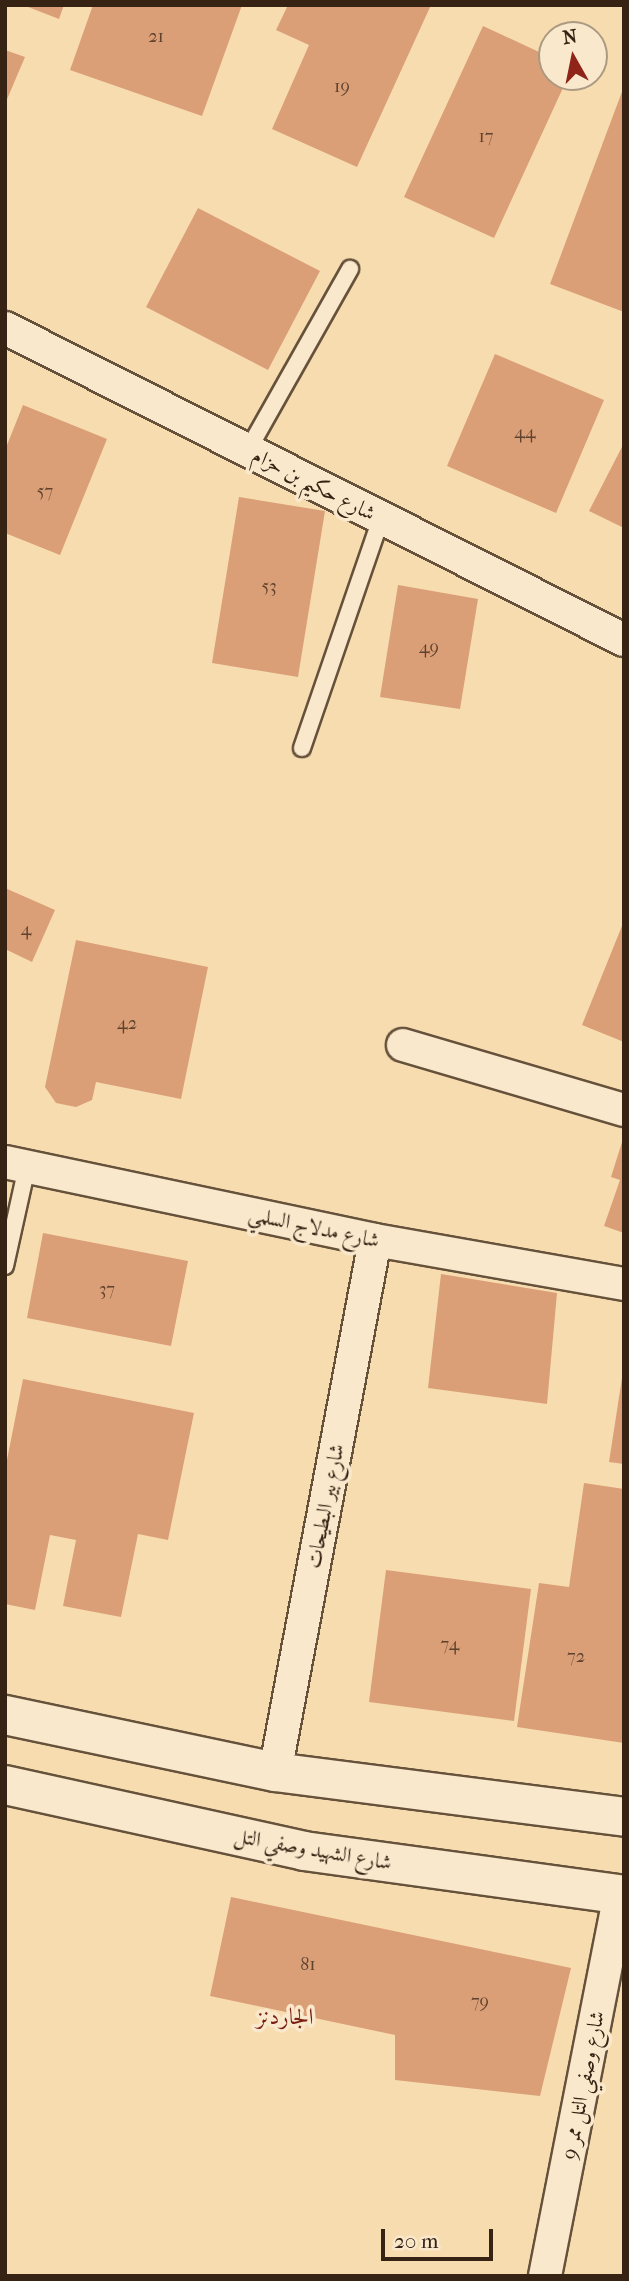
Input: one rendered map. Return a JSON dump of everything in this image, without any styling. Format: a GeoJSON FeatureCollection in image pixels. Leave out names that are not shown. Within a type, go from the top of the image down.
{"type":"FeatureCollection","features":[{"type":"Feature","properties":{"kind":"main road"},"geometry":{"type":"LineString","coordinates":[[5,1715],[275,1772],[624,1817]]}},
{"type":"Feature","properties":{"kind":"main road","name":"شارع الشهيد وصفي التل"},"geometry":{"type":"LineString","coordinates":[[5,1785],[304,1851],[622,1894]]}},
{"type":"Feature","properties":{"kind":"street","name":"شارع حكيم بن حزام"},"geometry":{"type":"LineString","coordinates":[[5,328],[624,640]]}},
{"type":"Feature","properties":{"kind":"street"},"geometry":{"type":"LineString","coordinates":[[403,1045],[624,1110]]}},
{"type":"Feature","properties":{"kind":"street","name":"شارع مدلاج السلمي"},"geometry":{"type":"LineString","coordinates":[[16,1164],[374,1240],[624,1284]]}},
{"type":"Feature","properties":{"kind":"street","name":"شارع بير البطيحات"},"geometry":{"type":"LineString","coordinates":[[275,1772],[374,1240]]}},
{"type":"Feature","properties":{"kind":"street","name":"شارع وصفي التل ممر 9"},"geometry":{"type":"LineString","coordinates":[[545,2276],[622,1894]]}},
{"type":"Feature","properties":{"kind":"lane"},"geometry":{"type":"LineString","coordinates":[[248,450],[350,269]]}},
{"type":"Feature","properties":{"kind":"lane"},"geometry":{"type":"LineString","coordinates":[[302,748],[381,518]]}},
{"type":"Feature","properties":{"kind":"lane"},"geometry":{"type":"LineString","coordinates":[[5,1266],[16,1164]]}},
{"type":"Feature","properties":{"kind":"building"},"geometry":{"type":"Polygon","coordinates":[[[23,5],[64,5],[59,19],[23,5]]]}},
{"type":"Feature","properties":{"kind":"building"},"geometry":{"type":"Polygon","coordinates":[[[93,5],[242,5],[202,116],[70,70],[93,5]]]}},
{"type":"Feature","properties":{"kind":"building"},"geometry":{"type":"Polygon","coordinates":[[[288,5],[431,5],[357,167],[272,129],[309,45],[276,30],[288,5]]]}},
{"type":"Feature","properties":{"kind":"building"},"geometry":{"type":"Polygon","coordinates":[[[483,26],[538,52],[538,91],[562,91],[494,238],[404,197],[483,26]]]}},
{"type":"Feature","properties":{"kind":"building"},"geometry":{"type":"Polygon","coordinates":[[[5,50],[25,57],[5,104],[5,50]]]}},
{"type":"Feature","properties":{"kind":"building"},"geometry":{"type":"Polygon","coordinates":[[[624,89],[624,312],[550,284],[624,89]]]}},
{"type":"Feature","properties":{"kind":"building"},"geometry":{"type":"Polygon","coordinates":[[[198,208],[320,271],[268,370],[146,307],[198,208]]]}},
{"type":"Feature","properties":{"kind":"building"},"geometry":{"type":"Polygon","coordinates":[[[495,354],[604,400],[556,513],[447,466],[495,354]]]}},
{"type":"Feature","properties":{"kind":"building"},"geometry":{"type":"Polygon","coordinates":[[[23,405],[107,439],[60,555],[5,533],[5,450],[23,405]]]}},
{"type":"Feature","properties":{"kind":"building"},"geometry":{"type":"Polygon","coordinates":[[[624,443],[624,528],[589,511],[624,443]]]}},
{"type":"Feature","properties":{"kind":"building"},"geometry":{"type":"Polygon","coordinates":[[[239,497],[325,511],[298,677],[212,663],[239,497]]]}},
{"type":"Feature","properties":{"kind":"building"},"geometry":{"type":"Polygon","coordinates":[[[398,585],[478,599],[460,709],[380,697],[398,585]]]}},
{"type":"Feature","properties":{"kind":"building"},"geometry":{"type":"Polygon","coordinates":[[[5,888],[55,910],[32,962],[5,949],[5,888]]]}},
{"type":"Feature","properties":{"kind":"building"},"geometry":{"type":"Polygon","coordinates":[[[624,921],[624,1042],[582,1025],[624,921]]]}},
{"type":"Feature","properties":{"kind":"building"},"geometry":{"type":"Polygon","coordinates":[[[76,940],[208,967],[181,1099],[96,1082],[92,1100],[76,1107],[56,1103],[45,1087],[76,940]]]}},
{"type":"Feature","properties":{"kind":"building"},"geometry":{"type":"Polygon","coordinates":[[[623,1139],[624,1233],[604,1226],[620,1180],[611,1177],[623,1139]]]}},
{"type":"Feature","properties":{"kind":"building"},"geometry":{"type":"Polygon","coordinates":[[[43,1233],[188,1261],[171,1346],[27,1318],[43,1233]]]}},
{"type":"Feature","properties":{"kind":"building"},"geometry":{"type":"Polygon","coordinates":[[[441,1274],[557,1293],[547,1404],[428,1388],[441,1274]]]}},
{"type":"Feature","properties":{"kind":"building"},"geometry":{"type":"Polygon","coordinates":[[[624,1365],[624,1464],[609,1462],[624,1365]]]}},
{"type":"Feature","properties":{"kind":"building"},"geometry":{"type":"Polygon","coordinates":[[[23,1379],[194,1413],[168,1540],[138,1534],[121,1617],[63,1606],[76,1540],[50,1535],[35,1610],[5,1604],[5,1470],[23,1379]]]}},
{"type":"Feature","properties":{"kind":"building"},"geometry":{"type":"Polygon","coordinates":[[[584,1483],[624,1489],[624,1743],[517,1727],[539,1583],[569,1587],[584,1483]]]}},
{"type":"Feature","properties":{"kind":"building"},"geometry":{"type":"Polygon","coordinates":[[[386,1570],[531,1589],[514,1721],[369,1702],[386,1570]]]}},
{"type":"Feature","properties":{"kind":"building"},"geometry":{"type":"Polygon","coordinates":[[[231,1897],[571,1968],[540,2096],[395,2080],[395,2035],[210,1996],[231,1897]]]}},
{"type":"Feature","properties":{"kind":"district","name":"الجاردنز"},"geometry":{"type":"Point","coordinates":[285,2017]}}]}
